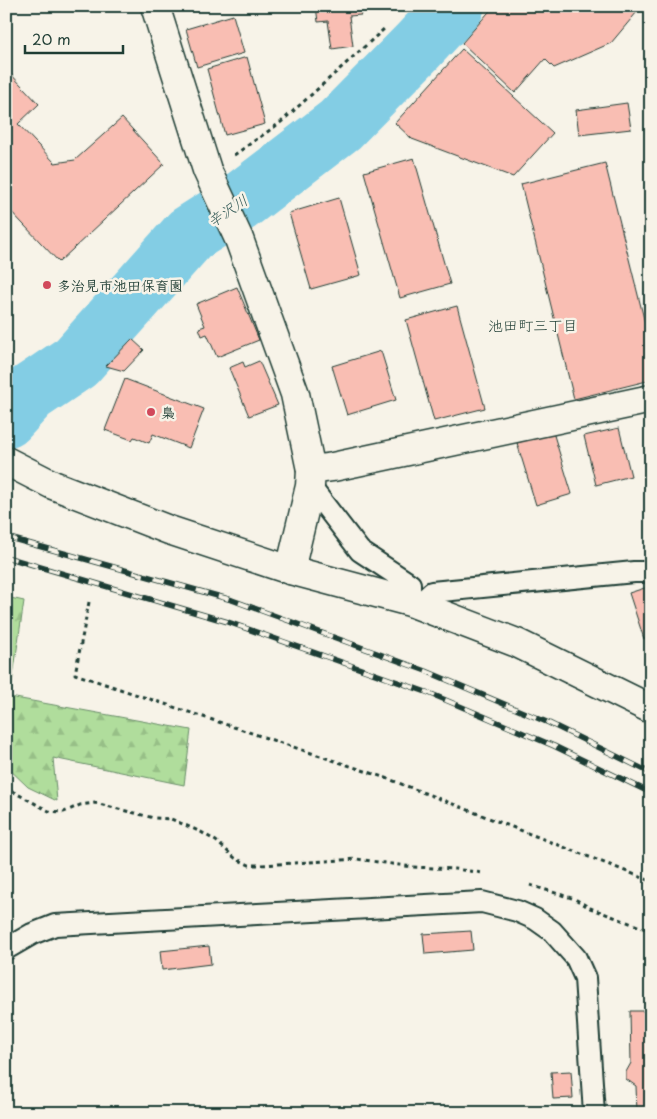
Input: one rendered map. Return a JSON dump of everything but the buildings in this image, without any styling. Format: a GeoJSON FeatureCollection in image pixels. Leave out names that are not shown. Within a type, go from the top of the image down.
{"type":"FeatureCollection","features":[{"type":"Feature","properties":{"kind":"street"},"geometry":{"type":"LineString","coordinates":[[154,6],[209,177],[239,239],[295,394],[310,478],[290,570]]}},
{"type":"Feature","properties":{"kind":"street"},"geometry":{"type":"LineString","coordinates":[[310,478],[334,467],[651,399]]}},
{"type":"Feature","properties":{"kind":"street"},"geometry":{"type":"LineString","coordinates":[[6,460],[53,485],[169,530],[290,570],[414,604],[517,642],[651,709]]}},
{"type":"Feature","properties":{"kind":"lane"},"geometry":{"type":"LineString","coordinates":[[310,478],[360,551],[410,584],[414,604],[432,592],[634,572],[651,572]]}},
{"type":"Feature","properties":{"kind":"lane"},"geometry":{"type":"LineString","coordinates":[[6,949],[32,934],[55,925],[482,902],[517,910],[535,919],[552,931],[576,958],[585,978],[594,1113]]}},
{"type":"Feature","properties":{"kind":"path"},"geometry":{"type":"LineString","coordinates":[[209,177],[280,123],[384,29]]}},
{"type":"Feature","properties":{"kind":"path"},"geometry":{"type":"LineString","coordinates":[[89,602],[75,674],[386,778],[651,881]]}},
{"type":"Feature","properties":{"kind":"path"},"geometry":{"type":"LineString","coordinates":[[6,786],[49,811],[64,812],[80,805],[95,804],[154,818],[172,819],[201,832],[216,841],[235,858],[249,865],[260,866],[357,860],[413,867],[476,871],[485,874]]}},
{"type":"Feature","properties":{"kind":"path"},"geometry":{"type":"LineString","coordinates":[[523,883],[575,899],[590,908],[651,931]]}},
{"type":"Feature","properties":{"kind":"green space"},"geometry":{"type":"Polygon","coordinates":[[[6,597],[24,601],[10,697],[191,730],[184,785],[53,758],[57,801],[28,787],[6,766],[6,597]]]}},
{"type":"Feature","properties":{"kind":"waterway","name":"辛沢川"},"geometry":{"type":"LineString","coordinates":[[6,419],[30,393],[76,362],[190,234],[237,204],[340,125],[455,6]]}},
{"type":"Feature","properties":{"kind":"railway"},"geometry":{"type":"LineString","coordinates":[[6,537],[232,600],[426,671],[549,723],[651,773]]}},
{"type":"Feature","properties":{"kind":"railway"},"geometry":{"type":"LineString","coordinates":[[6,557],[228,622],[429,693],[554,746],[651,793]]}},
{"type":"Feature","properties":{"kind":"place","name":"多治見市池田保育園"},"geometry":{"type":"Point","coordinates":[47,285]}},
{"type":"Feature","properties":{"kind":"place","name":"梟"},"geometry":{"type":"Point","coordinates":[151,412]}},
{"type":"Feature","properties":{"kind":"district","name":"池田町三丁目"},"geometry":{"type":"Point","coordinates":[533,324]}}]}
